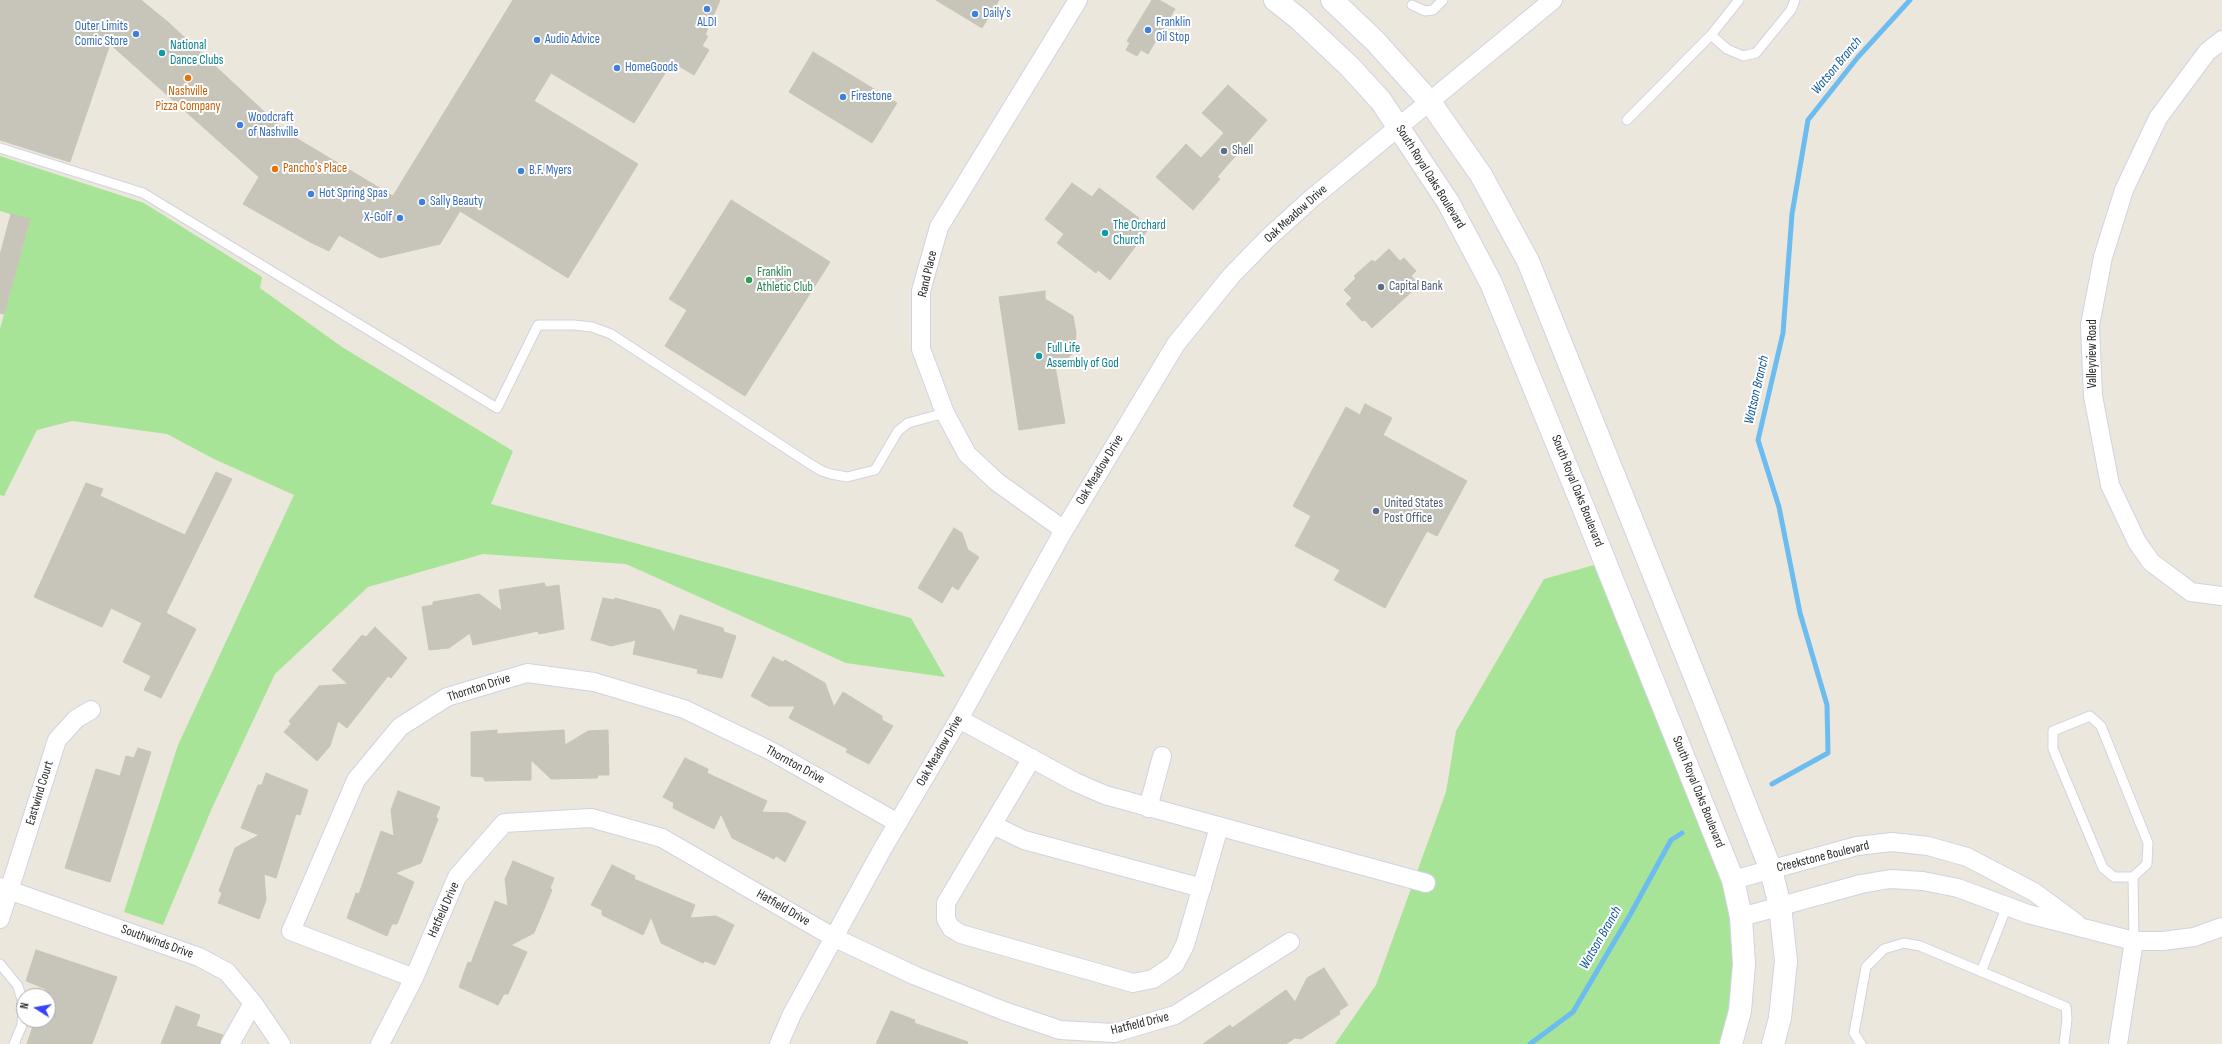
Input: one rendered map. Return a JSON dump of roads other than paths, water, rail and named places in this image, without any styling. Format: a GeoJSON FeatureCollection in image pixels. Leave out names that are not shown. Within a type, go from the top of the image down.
{"type":"FeatureCollection","features":[{"type":"Feature","properties":{"kind":"main road","name":"South Royal Oaks Boulevard"},"geometry":{"type":"LineString","coordinates":[[1275,0],[1299,19],[1350,68],[1381,102],[1448,202],[1491,283],[1587,516],[1733,880],[1741,917],[1744,964],[1740,1011],[1731,1044]]}},
{"type":"Feature","properties":{"kind":"main road"},"geometry":{"type":"LineString","coordinates":[[1332,0],[1375,41],[1430,102],[1481,176],[1528,261],[1771,870],[1780,906],[1786,960],[1780,1018],[1773,1044]]}},
{"type":"Feature","properties":{"kind":"street","name":"Rand Place"},"geometry":{"type":"LineString","coordinates":[[1064,530],[997,482],[967,454],[945,413],[921,349],[921,291],[939,227],[1078,0]]}},
{"type":"Feature","properties":{"kind":"street","name":"Oak Meadow Drive"},"geometry":{"type":"LineString","coordinates":[[779,1044],[792,1014],[833,937],[959,719],[1064,530],[1176,344],[1231,276],[1268,238],[1311,199],[1553,0]]}},
{"type":"Feature","properties":{"kind":"street","name":"Valleyview Road"},"geometry":{"type":"LineString","coordinates":[[2222,40],[2207,52],[2158,118],[2124,190],[2103,257],[2090,325],[2093,396],[2110,485],[2137,542],[2151,562],[2191,592],[2222,596]]}},
{"type":"Feature","properties":{"kind":"street","name":"Thornton Drive"},"geometry":{"type":"LineString","coordinates":[[414,978],[291,931],[356,780],[400,727],[447,697],[527,673],[594,682],[684,709],[768,750],[898,823]]}},
{"type":"Feature","properties":{"kind":"street","name":"Eastwind Court"},"geometry":{"type":"LineString","coordinates":[[0,919],[5,889],[57,740],[76,720],[91,710]]}},
{"type":"Feature","properties":{"kind":"street"},"geometry":{"type":"LineString","coordinates":[[959,719],[1075,782],[1105,795],[1426,883]]}},
{"type":"Feature","properties":{"kind":"street"},"geometry":{"type":"LineString","coordinates":[[1148,808],[1162,756]]}},
{"type":"Feature","properties":{"kind":"street"},"geometry":{"type":"LineString","coordinates":[[1032,758],[946,903],[946,919],[951,928],[961,934],[1133,983],[1153,979],[1175,964],[1185,945],[1219,827]]}},
{"type":"Feature","properties":{"kind":"street","name":"Hatfield Drive"},"geometry":{"type":"LineString","coordinates":[[380,1044],[414,978],[458,877],[504,823],[591,818],[662,838],[833,937],[916,976],[1011,1014],[1060,1030],[1114,1033],[1175,1015],[1290,942]]}},
{"type":"Feature","properties":{"kind":"street"},"geometry":{"type":"LineString","coordinates":[[993,825],[1024,840],[1202,888]]}},
{"type":"Feature","properties":{"kind":"street","name":"Creekstone Boulevard"},"geometry":{"type":"LineString","coordinates":[[1733,880],[1856,846],[1892,842],[1928,846],[1967,857],[2034,892],[2083,928]]}},
{"type":"Feature","properties":{"kind":"street","name":"Creekstone Boulevard"},"geometry":{"type":"LineString","coordinates":[[1741,917],[1861,884],[1890,879],[1923,881],[1958,888],[2007,906],[2134,941],[2163,941],[2194,937],[2222,927]]}},
{"type":"Feature","properties":{"kind":"street","name":"Southwinds Drive"},"geometry":{"type":"LineString","coordinates":[[5,889],[199,957],[227,972],[252,1003],[281,1044]]}},
{"type":"Feature","properties":{"kind":"street"},"geometry":{"type":"LineString","coordinates":[[2118,1044],[2134,941]]}},
{"type":"Feature","properties":{"kind":"street"},"geometry":{"type":"LineString","coordinates":[[230,1044],[252,1003]]}},
{"type":"Feature","properties":{"kind":"lane"},"geometry":{"type":"LineString","coordinates":[[1412,5],[1425,11],[1433,10],[1443,0]]}},
{"type":"Feature","properties":{"kind":"lane"},"geometry":{"type":"LineString","coordinates":[[1627,120],[1710,36],[1739,0]]}},
{"type":"Feature","properties":{"kind":"lane"},"geometry":{"type":"LineString","coordinates":[[1710,36],[1727,49],[1743,56],[1756,53],[1791,10],[1794,0]]}},
{"type":"Feature","properties":{"kind":"lane"},"geometry":{"type":"LineString","coordinates":[[0,148],[143,193],[497,408],[538,325],[574,325],[592,327],[611,334],[822,472],[847,477],[876,470],[898,431],[908,423],[945,413]]}},
{"type":"Feature","properties":{"kind":"lane"},"geometry":{"type":"LineString","coordinates":[[2133,877],[2114,877],[2103,868],[2053,749],[2053,731],[2090,716],[2101,726],[2148,843],[2147,864],[2133,877],[2134,941]]}},
{"type":"Feature","properties":{"kind":"lane"},"geometry":{"type":"LineString","coordinates":[[1981,972],[2007,906]]}},
{"type":"Feature","properties":{"kind":"lane"},"geometry":{"type":"LineString","coordinates":[[1861,1044],[1854,1034],[1866,968],[1884,949],[1904,943],[1920,946],[2066,1007],[2067,1020],[2064,1044]]}},
{"type":"Feature","properties":{"kind":"lane"},"geometry":{"type":"LineString","coordinates":[[0,964],[18,986],[23,1004],[22,1025],[14,1044]]}},
{"type":"Feature","properties":{"kind":"waterway","name":"Watson Branch"},"geometry":{"type":"LineString","coordinates":[[1772,784],[1828,753],[1827,705],[1800,613],[1779,507],[1758,440],[1783,333],[1792,214],[1808,120],[1858,57],[1910,0]]}},
{"type":"Feature","properties":{"kind":"waterway","name":"Watson Branch"},"geometry":{"type":"LineString","coordinates":[[1530,1044],[1573,1012],[1630,915],[1671,840],[1682,833]]}},
{"type":"Feature","properties":{"kind":"place","name":"ALDI"},"geometry":{"type":"Point","coordinates":[707,9]}},
{"type":"Feature","properties":{"kind":"place","name":"Daily's"},"geometry":{"type":"Point","coordinates":[975,14]}},
{"type":"Feature","properties":{"kind":"place","name":"Franklin Oil Stop"},"geometry":{"type":"Point","coordinates":[1148,30]}},
{"type":"Feature","properties":{"kind":"place","name":"Outer Limits Comic Store"},"geometry":{"type":"Point","coordinates":[136,34]}},
{"type":"Feature","properties":{"kind":"place","name":"Audio Advice"},"geometry":{"type":"Point","coordinates":[537,40]}},
{"type":"Feature","properties":{"kind":"place","name":"National Dance Clubs"},"geometry":{"type":"Point","coordinates":[162,53]}},
{"type":"Feature","properties":{"kind":"place","name":"HomeGoods"},"geometry":{"type":"Point","coordinates":[617,68]}},
{"type":"Feature","properties":{"kind":"place","name":"Nashville Pizza Company"},"geometry":{"type":"Point","coordinates":[188,78]}},
{"type":"Feature","properties":{"kind":"place","name":"Firestone"},"geometry":{"type":"Point","coordinates":[843,97]}},
{"type":"Feature","properties":{"kind":"place","name":"Woodcraft of Nashville"},"geometry":{"type":"Point","coordinates":[240,125]}},
{"type":"Feature","properties":{"kind":"place","name":"Shell"},"geometry":{"type":"Point","coordinates":[1224,151]}},
{"type":"Feature","properties":{"kind":"place","name":"Pancho's Place"},"geometry":{"type":"Point","coordinates":[275,169]}},
{"type":"Feature","properties":{"kind":"place","name":"B.F. Myers"},"geometry":{"type":"Point","coordinates":[521,171]}},
{"type":"Feature","properties":{"kind":"place","name":"Hot Spring Spas"},"geometry":{"type":"Point","coordinates":[311,194]}},
{"type":"Feature","properties":{"kind":"place","name":"Sally Beauty"},"geometry":{"type":"Point","coordinates":[422,202]}},
{"type":"Feature","properties":{"kind":"place","name":"X-Golf"},"geometry":{"type":"Point","coordinates":[400,218]}},
{"type":"Feature","properties":{"kind":"place","name":"The Orchard Church"},"geometry":{"type":"Point","coordinates":[1105,233]}},
{"type":"Feature","properties":{"kind":"place","name":"Franklin Athletic Club"},"geometry":{"type":"Point","coordinates":[749,280]}},
{"type":"Feature","properties":{"kind":"place","name":"Capital Bank"},"geometry":{"type":"Point","coordinates":[1381,287]}},
{"type":"Feature","properties":{"kind":"place","name":"Full Life Assembly of God"},"geometry":{"type":"Point","coordinates":[1039,356]}},
{"type":"Feature","properties":{"kind":"place","name":"United States Post Office"},"geometry":{"type":"Point","coordinates":[1376,511]}}]}
